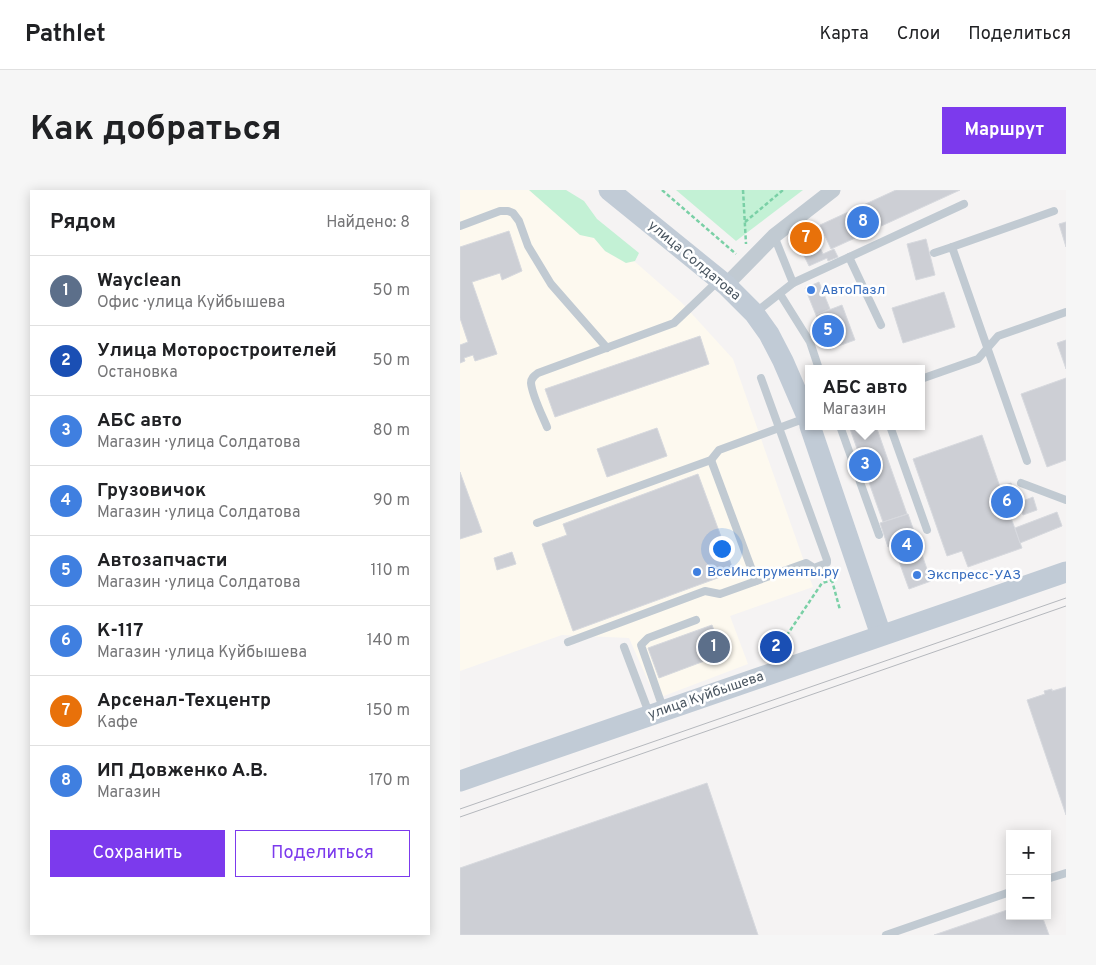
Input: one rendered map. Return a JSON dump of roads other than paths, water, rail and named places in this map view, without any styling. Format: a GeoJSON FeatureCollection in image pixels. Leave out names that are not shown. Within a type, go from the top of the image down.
{"type":"FeatureCollection","features":[{"type":"Feature","properties":{"kind":"main road","name":"улица Солдатова"},"geometry":{"type":"LineString","coordinates":[[609,190],[723,282],[754,313],[769,334],[805,411]]}},
{"type":"Feature","properties":{"kind":"main road","name":"улица Солдатова"},"geometry":{"type":"LineString","coordinates":[[812,430],[881,635]]}},
{"type":"Feature","properties":{"kind":"main road","name":"улица Куйбышева"},"geometry":{"type":"LineString","coordinates":[[460,781],[1066,572]]}},
{"type":"Feature","properties":{"kind":"street"},"geometry":{"type":"LineString","coordinates":[[723,282],[747,263],[774,236],[833,190]]}},
{"type":"Feature","properties":{"kind":"lane"},"geometry":{"type":"LineString","coordinates":[[754,313],[793,283],[964,204]]}},
{"type":"Feature","properties":{"kind":"lane"},"geometry":{"type":"LineString","coordinates":[[460,226],[500,211],[513,213],[519,221],[528,246],[551,284],[607,348]]}},
{"type":"Feature","properties":{"kind":"lane"},"geometry":{"type":"LineString","coordinates":[[934,253],[1054,212]]}},
{"type":"Feature","properties":{"kind":"lane"},"geometry":{"type":"LineString","coordinates":[[774,236],[793,283]]}},
{"type":"Feature","properties":{"kind":"lane"},"geometry":{"type":"LineString","coordinates":[[952,247],[1027,461]]}},
{"type":"Feature","properties":{"kind":"lane"},"geometry":{"type":"LineString","coordinates":[[849,257],[881,325]]}},
{"type":"Feature","properties":{"kind":"lane"},"geometry":{"type":"LineString","coordinates":[[547,427],[533,389],[531,381],[533,376],[674,323],[723,282]]}},
{"type":"Feature","properties":{"kind":"lane"},"geometry":{"type":"LineString","coordinates":[[780,294],[810,342],[819,365]]}},
{"type":"Feature","properties":{"kind":"lane"},"geometry":{"type":"LineString","coordinates":[[925,378],[978,359],[998,336],[1066,312]]}},
{"type":"Feature","properties":{"kind":"lane"},"geometry":{"type":"LineString","coordinates":[[568,642],[705,591],[720,594],[806,563],[814,568],[826,563],[827,560],[761,378]]}},
{"type":"Feature","properties":{"kind":"lane"},"geometry":{"type":"LineString","coordinates":[[537,524],[711,460],[719,450],[779,428],[805,421]]}},
{"type":"Feature","properties":{"kind":"lane"},"geometry":{"type":"LineString","coordinates":[[841,430],[879,535]]}},
{"type":"Feature","properties":{"kind":"lane"},"geometry":{"type":"LineString","coordinates":[[891,430],[927,530]]}},
{"type":"Feature","properties":{"kind":"lane"},"geometry":{"type":"LineString","coordinates":[[711,460],[756,581]]}},
{"type":"Feature","properties":{"kind":"lane"},"geometry":{"type":"LineString","coordinates":[[1021,483],[1066,500]]}},
{"type":"Feature","properties":{"kind":"lane"},"geometry":{"type":"LineString","coordinates":[[656,713],[641,645],[648,638],[696,620]]}},
{"type":"Feature","properties":{"kind":"lane"},"geometry":{"type":"LineString","coordinates":[[624,647],[656,713]]}},
{"type":"Feature","properties":{"kind":"lane"},"geometry":{"type":"LineString","coordinates":[[1051,878],[1066,873]]}},
{"type":"Feature","properties":{"kind":"lane"},"geometry":{"type":"LineString","coordinates":[[886,935],[1006,893]]}},
{"type":"Feature","properties":{"kind":"tram line"},"geometry":{"type":"LineString","coordinates":[[460,809],[1066,598]]}},
{"type":"Feature","properties":{"kind":"tram line"},"geometry":{"type":"LineString","coordinates":[[460,817],[1066,606]]}},
{"type":"Feature","properties":{"kind":"place","name":"ИП Довженко А.В."},"geometry":{"type":"Point","coordinates":[863,222]}},
{"type":"Feature","properties":{"kind":"place","name":"Арсенал-Техцентр"},"geometry":{"type":"Point","coordinates":[806,238]}},
{"type":"Feature","properties":{"kind":"place","name":"АвтоПазл"},"geometry":{"type":"Point","coordinates":[811,290]}},
{"type":"Feature","properties":{"kind":"place","name":"Автозапчасти"},"geometry":{"type":"Point","coordinates":[828,331]}},
{"type":"Feature","properties":{"kind":"place","name":"АБС авто"},"geometry":{"type":"Point","coordinates":[865,465]}},
{"type":"Feature","properties":{"kind":"place","name":"К-117"},"geometry":{"type":"Point","coordinates":[1007,502]}},
{"type":"Feature","properties":{"kind":"place","name":"Грузовичок"},"geometry":{"type":"Point","coordinates":[907,546]}},
{"type":"Feature","properties":{"kind":"place","name":"ВсеИнструменты.ру"},"geometry":{"type":"Point","coordinates":[697,572]}},
{"type":"Feature","properties":{"kind":"place","name":"Экспресс-УАЗ"},"geometry":{"type":"Point","coordinates":[917,575]}},
{"type":"Feature","properties":{"kind":"place","name":"Wayclean"},"geometry":{"type":"Point","coordinates":[714,647]}},
{"type":"Feature","properties":{"kind":"place","name":"Улица Моторостроителей"},"geometry":{"type":"Point","coordinates":[776,647]}}]}
